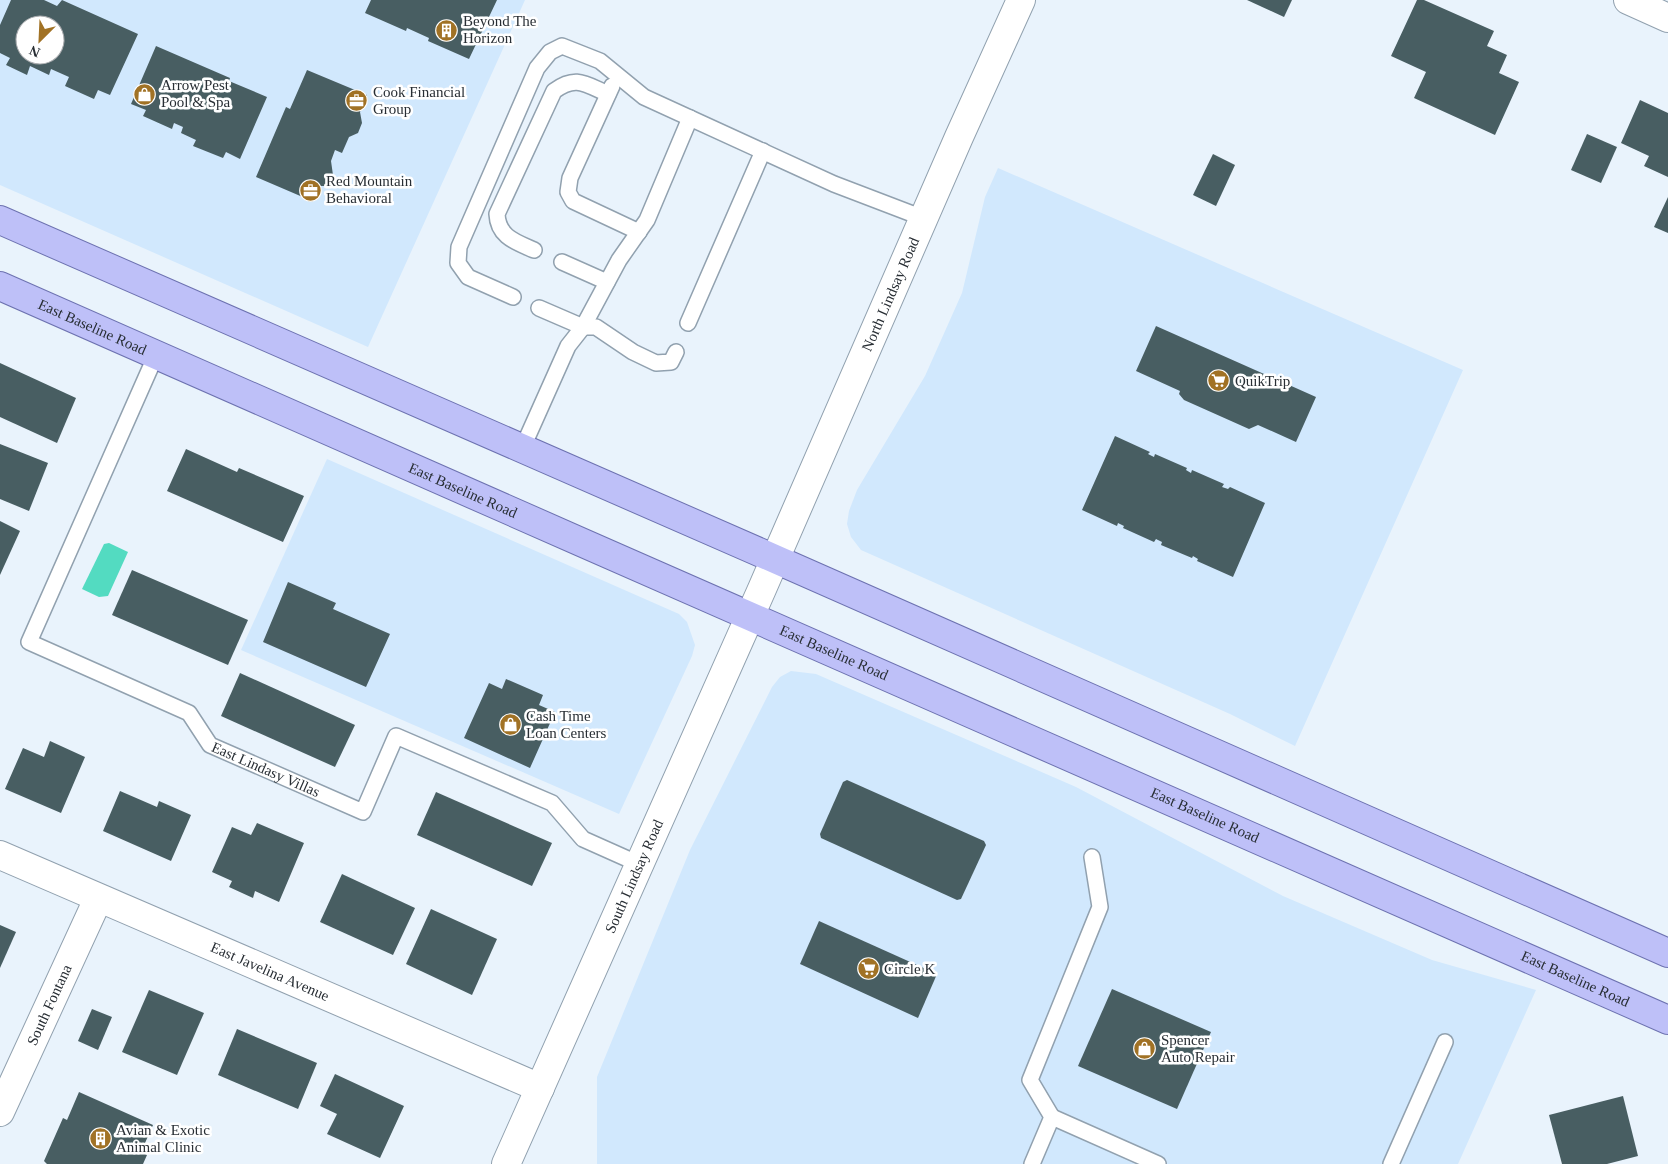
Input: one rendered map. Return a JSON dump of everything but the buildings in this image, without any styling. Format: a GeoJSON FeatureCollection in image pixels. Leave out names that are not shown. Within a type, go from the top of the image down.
{"type":"FeatureCollection","features":[{"type":"Feature","properties":{"kind":"main road","name":"North Lindsay Road"},"geometry":{"type":"LineString","coordinates":[[762,589],[1021,0]]}},
{"type":"Feature","properties":{"kind":"main road"},"geometry":{"type":"LineString","coordinates":[[1628,0],[1668,18]]}},
{"type":"Feature","properties":{"kind":"main road"},"geometry":{"type":"LineString","coordinates":[[0,220],[1668,953]]}},
{"type":"Feature","properties":{"kind":"main road","name":"East Baseline Road"},"geometry":{"type":"LineString","coordinates":[[0,286],[1668,1020]]}},
{"type":"Feature","properties":{"kind":"main road","name":"South Lindsay Road"},"geometry":{"type":"LineString","coordinates":[[506,1164],[762,589]]}},
{"type":"Feature","properties":{"kind":"main road","name":"East Javelina Avenue"},"geometry":{"type":"LineString","coordinates":[[0,855],[98,899],[540,1088]]}},
{"type":"Feature","properties":{"kind":"main road","name":"South Fontana"},"geometry":{"type":"LineString","coordinates":[[0,1112],[98,899]]}},
{"type":"Feature","properties":{"kind":"lane"},"geometry":{"type":"LineString","coordinates":[[513,297],[468,278],[458,263],[459,247],[537,68],[550,52],[562,46],[600,62],[644,97],[834,184],[924,218]]}},
{"type":"Feature","properties":{"kind":"lane"},"geometry":{"type":"LineString","coordinates":[[616,75],[570,178],[568,192],[573,201],[639,232]]}},
{"type":"Feature","properties":{"kind":"lane"},"geometry":{"type":"LineString","coordinates":[[534,250],[507,238],[500,230],[497,214],[554,91],[566,82],[577,81],[608,94]]}},
{"type":"Feature","properties":{"kind":"lane"},"geometry":{"type":"LineString","coordinates":[[522,449],[568,346],[583,327],[607,282],[647,220],[690,118]]}},
{"type":"Feature","properties":{"kind":"lane"},"geometry":{"type":"LineString","coordinates":[[688,323],[762,151]]}},
{"type":"Feature","properties":{"kind":"lane"},"geometry":{"type":"LineString","coordinates":[[562,262],[607,282]]}},
{"type":"Feature","properties":{"kind":"lane"},"geometry":{"type":"LineString","coordinates":[[539,308],[583,327],[596,328],[633,352],[656,363],[671,362],[676,352]]}},
{"type":"Feature","properties":{"kind":"lane","name":"East Lindasy Villas"},"geometry":{"type":"LineString","coordinates":[[156,355],[29,642],[189,713],[210,745],[363,812],[396,736],[552,803],[583,839],[639,864]]}},
{"type":"Feature","properties":{"kind":"lane"},"geometry":{"type":"LineString","coordinates":[[1092,857],[1100,907],[1030,1080],[1052,1117],[1158,1164]]}},
{"type":"Feature","properties":{"kind":"lane"},"geometry":{"type":"LineString","coordinates":[[1391,1164],[1445,1042]]}},
{"type":"Feature","properties":{"kind":"lane"},"geometry":{"type":"LineString","coordinates":[[1032,1164],[1052,1117]]}},
{"type":"Feature","properties":{"kind":"shaded area"},"geometry":{"type":"Polygon","coordinates":[[[0,0],[525,0],[368,347],[0,185],[0,0]]]}},
{"type":"Feature","properties":{"kind":"shaded area"},"geometry":{"type":"Polygon","coordinates":[[[998,168],[1463,370],[1295,746],[1230,714],[861,550],[851,537],[847,524],[849,511],[857,490],[925,376],[962,293],[985,197],[998,168]]]}},
{"type":"Feature","properties":{"kind":"shaded area"},"geometry":{"type":"Polygon","coordinates":[[[327,459],[679,614],[687,622],[695,645],[692,656],[619,814],[241,650],[327,459]]]}},
{"type":"Feature","properties":{"kind":"shaded area"},"geometry":{"type":"Polygon","coordinates":[[[109,543],[128,552],[108,596],[99,597],[82,589],[104,544],[109,543]]]}},
{"type":"Feature","properties":{"kind":"shaded area"},"geometry":{"type":"Polygon","coordinates":[[[791,671],[816,674],[1076,787],[1283,896],[1432,960],[1536,990],[1458,1164],[597,1164],[597,1077],[690,850],[772,687],[780,677],[791,671]]]}},
{"type":"Feature","properties":{"kind":"place","name":"Beyond The Horizon"},"geometry":{"type":"Point","coordinates":[447,30]}},
{"type":"Feature","properties":{"kind":"place","name":"Arrow Pest Pool & Spa"},"geometry":{"type":"Point","coordinates":[145,94]}},
{"type":"Feature","properties":{"kind":"place","name":"Cook Financial Group"},"geometry":{"type":"Point","coordinates":[357,101]}},
{"type":"Feature","properties":{"kind":"place","name":"Red Mountain Behavioral"},"geometry":{"type":"Point","coordinates":[310,190]}},
{"type":"Feature","properties":{"kind":"place","name":"QuikTrip"},"geometry":{"type":"Point","coordinates":[1219,381]}},
{"type":"Feature","properties":{"kind":"place","name":"Cash Time Loan Centers"},"geometry":{"type":"Point","coordinates":[510,725]}},
{"type":"Feature","properties":{"kind":"place","name":"Circle K"},"geometry":{"type":"Point","coordinates":[868,969]}},
{"type":"Feature","properties":{"kind":"place","name":"Spencer Auto Repair"},"geometry":{"type":"Point","coordinates":[1145,1049]}},
{"type":"Feature","properties":{"kind":"place","name":"Avian & Exotic Animal Clinic"},"geometry":{"type":"Point","coordinates":[100,1139]}}]}
